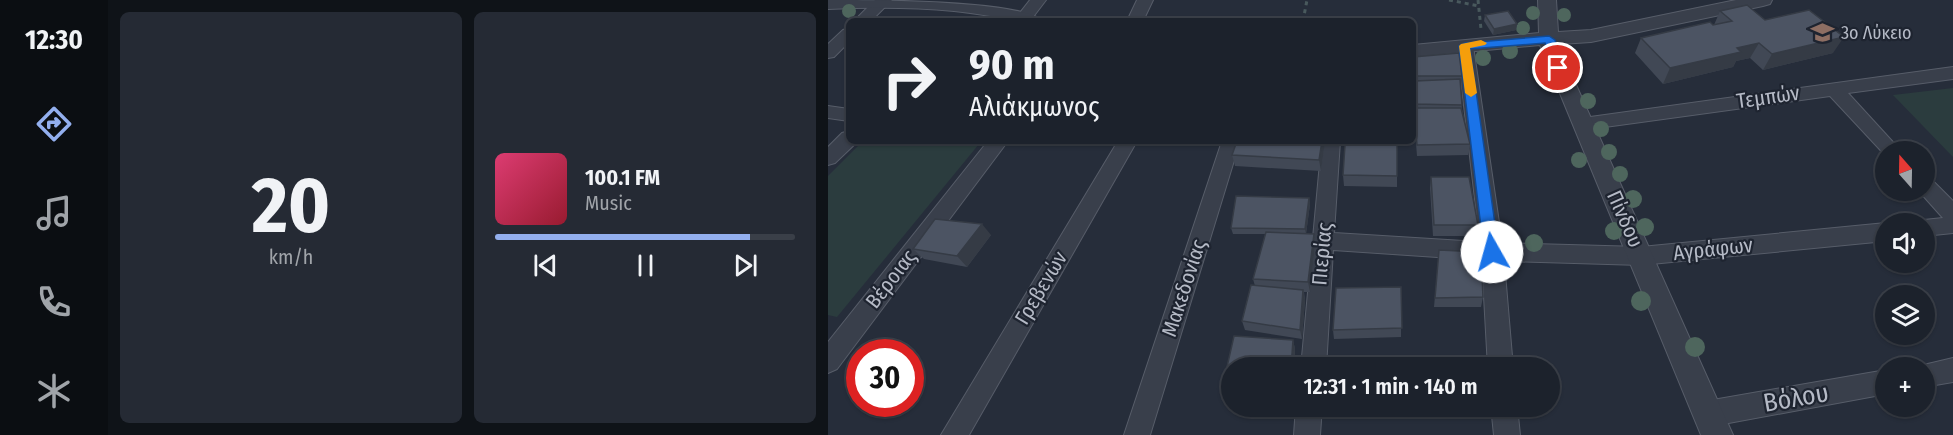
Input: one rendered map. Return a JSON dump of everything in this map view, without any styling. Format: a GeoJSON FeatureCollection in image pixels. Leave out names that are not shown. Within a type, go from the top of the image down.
{"type":"FeatureCollection","features":[{"type":"Feature","properties":{"kind":"street"},"geometry":{"type":"LineString","coordinates":[[1029,18],[1038,0]]}},
{"type":"Feature","properties":{"kind":"street"},"geometry":{"type":"LineString","coordinates":[[1136,18],[1145,0]]}},
{"type":"Feature","properties":{"kind":"street","name":"Πίνδου"},"geometry":{"type":"LineString","coordinates":[[1547,0],[1549,40],[1554,58],[1712,424]]}},
{"type":"Feature","properties":{"kind":"street"},"geometry":{"type":"LineString","coordinates":[[1416,51],[1473,44],[1591,36],[1763,0]]}},
{"type":"Feature","properties":{"kind":"street"},"geometry":{"type":"LineString","coordinates":[[865,18],[883,1]]}},
{"type":"Feature","properties":{"kind":"street"},"geometry":{"type":"LineString","coordinates":[[828,3],[951,2],[997,10],[1022,18]]}},
{"type":"Feature","properties":{"kind":"street"},"geometry":{"type":"LineString","coordinates":[[828,53],[846,36]]}},
{"type":"Feature","properties":{"kind":"street"},"geometry":{"type":"LineString","coordinates":[[1473,44],[1500,357]]}},
{"type":"Feature","properties":{"kind":"street","name":"Τεμπών"},"geometry":{"type":"LineString","coordinates":[[1583,124],[1953,73]]}},
{"type":"Feature","properties":{"kind":"street"},"geometry":{"type":"LineString","coordinates":[[1833,88],[1883,141]]}},
{"type":"Feature","properties":{"kind":"street"},"geometry":{"type":"LineString","coordinates":[[828,112],[846,115]]}},
{"type":"Feature","properties":{"kind":"street"},"geometry":{"type":"LineString","coordinates":[[828,158],[846,141]]}},
{"type":"Feature","properties":{"kind":"street","name":"Βέροιας"},"geometry":{"type":"LineString","coordinates":[[828,361],[838,334],[996,144]]}},
{"type":"Feature","properties":{"kind":"street","name":"Γρεβενών"},"geometry":{"type":"LineString","coordinates":[[954,435],[1126,144]]}},
{"type":"Feature","properties":{"kind":"street","name":"Μακεδονίας"},"geometry":{"type":"LineString","coordinates":[[1137,435],[1230,144]]}},
{"type":"Feature","properties":{"kind":"street","name":"Πιερίας"},"geometry":{"type":"LineString","coordinates":[[1313,357],[1331,144]]}},
{"type":"Feature","properties":{"kind":"street"},"geometry":{"type":"LineString","coordinates":[[1935,195],[1953,214]]}},
{"type":"Feature","properties":{"kind":"street"},"geometry":{"type":"LineString","coordinates":[[1935,227],[1953,225]]}},
{"type":"Feature","properties":{"kind":"street","name":"Αγράφων"},"geometry":{"type":"LineString","coordinates":[[1324,241],[1492,252],[1641,256],[1875,233]]}},
{"type":"Feature","properties":{"kind":"street"},"geometry":{"type":"LineString","coordinates":[[1935,373],[1953,370]]}},
{"type":"Feature","properties":{"kind":"street","name":"Βόλου"},"geometry":{"type":"LineString","coordinates":[[1712,424],[1875,385]]}},
{"type":"Feature","properties":{"kind":"street"},"geometry":{"type":"LineString","coordinates":[[1307,435],[1308,417]]}},
{"type":"Feature","properties":{"kind":"street"},"geometry":{"type":"LineString","coordinates":[[1505,417],[1507,435]]}},
{"type":"Feature","properties":{"kind":"path"},"geometry":{"type":"LineString","coordinates":[[1304,18],[1307,0]]}},
{"type":"Feature","properties":{"kind":"path"},"geometry":{"type":"LineString","coordinates":[[1449,0],[1479,6]]}},
{"type":"Feature","properties":{"kind":"path"},"geometry":{"type":"LineString","coordinates":[[1473,44],[1478,0]]}},
{"type":"Feature","properties":{"kind":"shaded area"},"geometry":{"type":"Polygon","coordinates":[[[1953,88],[1953,157],[1893,95],[1953,88]]]}},
{"type":"Feature","properties":{"kind":"shaded area"},"geometry":{"type":"Polygon","coordinates":[[[860,144],[979,144],[837,317],[828,315],[828,176],[860,144]]]}},
{"type":"Feature","properties":{"kind":"building"},"geometry":{"type":"Polygon","coordinates":[[[1747,5],[1765,20],[1809,10],[1844,37],[1772,54],[1759,43],[1737,48],[1741,52],[1670,68],[1641,38],[1710,22],[1713,25],[1732,21],[1720,11],[1747,5]]]}},
{"type":"Feature","properties":{"kind":"building"},"geometry":{"type":"Polygon","coordinates":[[[1508,11],[1517,24],[1494,29],[1485,15],[1508,11]]]}},
{"type":"Feature","properties":{"kind":"building"},"geometry":{"type":"Polygon","coordinates":[[[1459,53],[1462,76],[1416,76],[1416,57],[1459,53]]]}},
{"type":"Feature","properties":{"kind":"building"},"geometry":{"type":"Polygon","coordinates":[[[1460,79],[1462,105],[1416,104],[1416,81],[1460,79]]]}},
{"type":"Feature","properties":{"kind":"building"},"geometry":{"type":"Polygon","coordinates":[[[1416,108],[1461,108],[1470,144],[1417,145],[1416,108]]]}},
{"type":"Feature","properties":{"kind":"building"},"geometry":{"type":"Polygon","coordinates":[[[1236,144],[1322,144],[1319,160],[1232,155],[1236,144]]]}},
{"type":"Feature","properties":{"kind":"building"},"geometry":{"type":"Polygon","coordinates":[[[1345,145],[1397,145],[1397,176],[1343,175],[1345,145]]]}},
{"type":"Feature","properties":{"kind":"building"},"geometry":{"type":"Polygon","coordinates":[[[1431,177],[1469,177],[1478,225],[1434,225],[1431,177]]]}},
{"type":"Feature","properties":{"kind":"building"},"geometry":{"type":"Polygon","coordinates":[[[1236,196],[1309,198],[1305,229],[1231,228],[1236,196]]]}},
{"type":"Feature","properties":{"kind":"building"},"geometry":{"type":"Polygon","coordinates":[[[935,219],[982,224],[957,256],[913,249],[935,219]]]}},
{"type":"Feature","properties":{"kind":"building"},"geometry":{"type":"Polygon","coordinates":[[[1266,232],[1314,234],[1308,282],[1253,279],[1266,232]]]}},
{"type":"Feature","properties":{"kind":"building"},"geometry":{"type":"Polygon","coordinates":[[[1439,250],[1481,252],[1483,297],[1435,298],[1439,250]]]}},
{"type":"Feature","properties":{"kind":"building"},"geometry":{"type":"Polygon","coordinates":[[[1251,285],[1303,290],[1300,330],[1242,321],[1251,285]]]}},
{"type":"Feature","properties":{"kind":"building"},"geometry":{"type":"Polygon","coordinates":[[[1401,287],[1402,328],[1333,330],[1336,288],[1401,287]]]}},
{"type":"Feature","properties":{"kind":"building"},"geometry":{"type":"Polygon","coordinates":[[[1234,336],[1293,340],[1292,357],[1229,357],[1234,336]]]}},
{"type":"Feature","properties":{"kind":"slow traffic"},"geometry":{"type":"LineString","coordinates":[[1471,93],[1465,46],[1481,43]]}},
{"type":"Feature","properties":{"kind":"place","name":"3ο Λύκειο"},"geometry":{"type":"Point","coordinates":[1823,33]}},
{"type":"Feature","properties":{"kind":"route"},"geometry":{"type":"LineString","coordinates":[[1492,252],[1465,46],[1549,40],[1558,68]]}}]}
